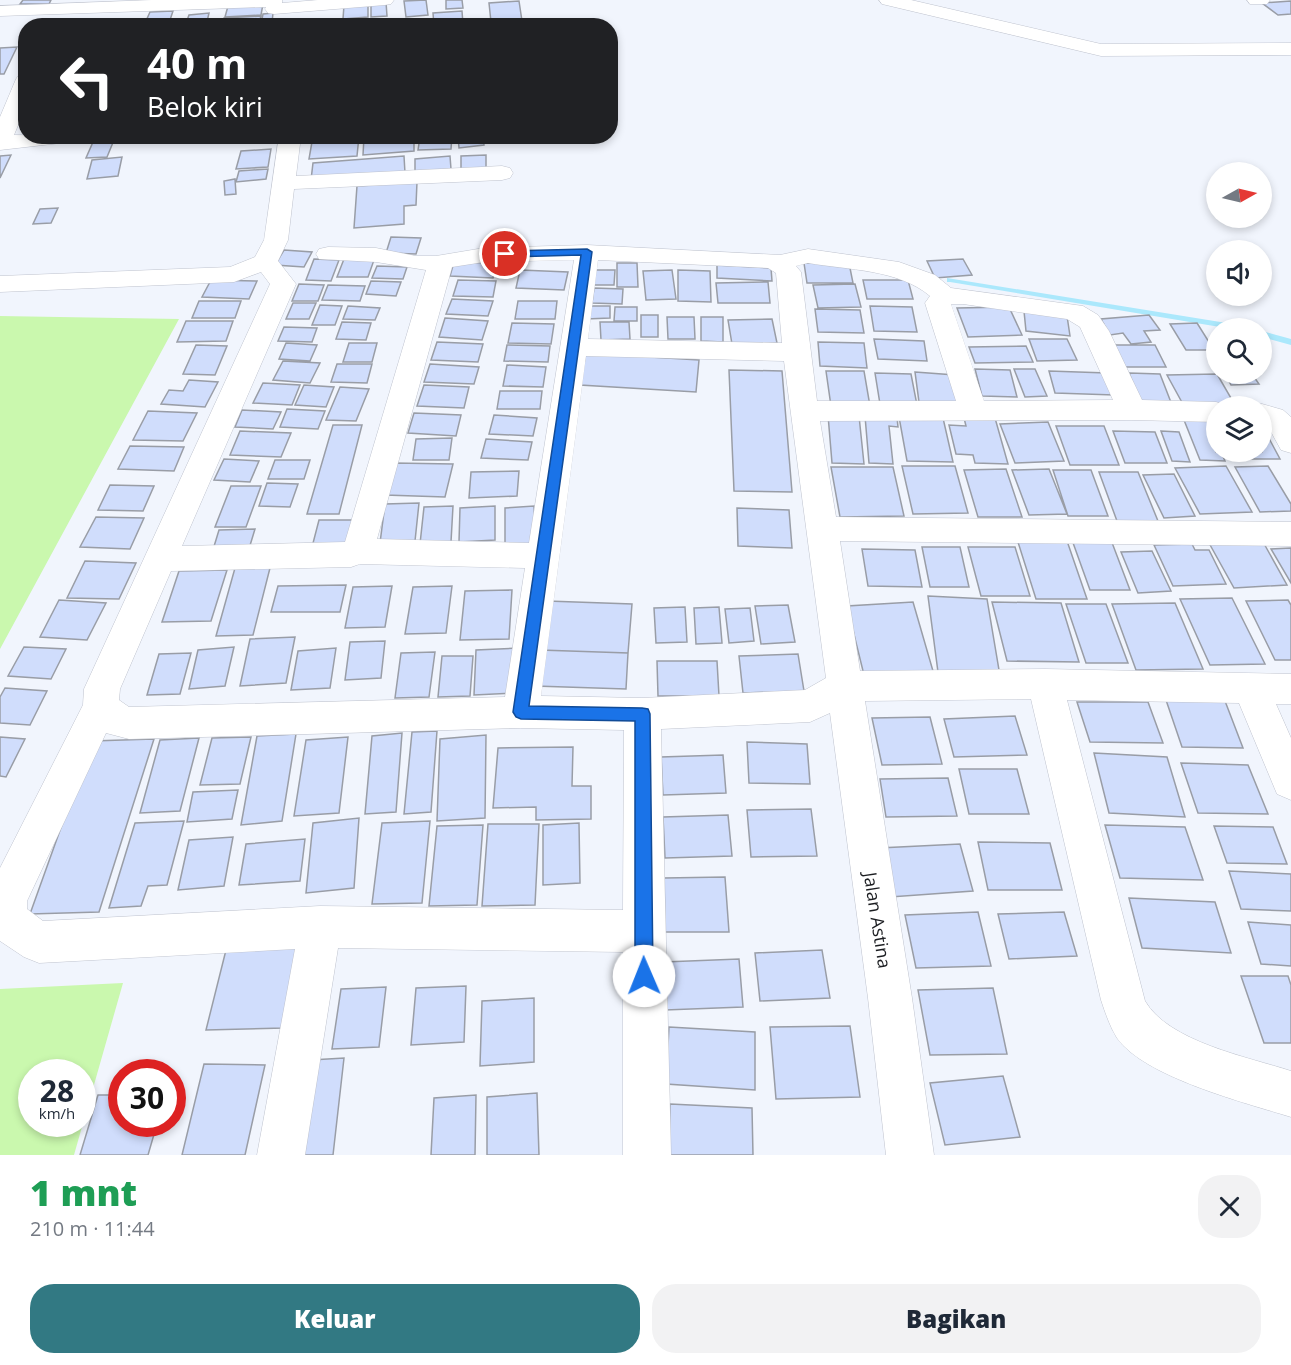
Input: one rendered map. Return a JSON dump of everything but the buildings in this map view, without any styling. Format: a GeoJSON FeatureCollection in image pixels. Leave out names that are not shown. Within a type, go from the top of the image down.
{"type":"FeatureCollection","features":[{"type":"Feature","properties":{"kind":"street"},"geometry":{"type":"LineString","coordinates":[[0,11],[275,9],[385,0]]}},
{"type":"Feature","properties":{"kind":"street"},"geometry":{"type":"LineString","coordinates":[[888,0],[1101,50],[1291,49]]}},
{"type":"Feature","properties":{"kind":"street"},"geometry":{"type":"LineString","coordinates":[[1256,0],[1261,0]]}},
{"type":"Feature","properties":{"kind":"street"},"geometry":{"type":"LineString","coordinates":[[18,99],[0,143],[18,141]]}},
{"type":"Feature","properties":{"kind":"street"},"geometry":{"type":"LineString","coordinates":[[0,284],[234,274],[266,262],[276,240],[289,144]]}},
{"type":"Feature","properties":{"kind":"street"},"geometry":{"type":"LineString","coordinates":[[285,183],[502,173]]}},
{"type":"Feature","properties":{"kind":"street"},"geometry":{"type":"LineString","coordinates":[[521,712],[587,252]]}},
{"type":"Feature","properties":{"kind":"street"},"geometry":{"type":"LineString","coordinates":[[328,254],[376,255],[416,263],[441,263],[452,258],[484,255],[587,252],[778,263],[808,256],[899,270],[926,280],[945,296],[963,296],[1074,312],[1089,321],[1096,331],[1132,410]]}},
{"type":"Feature","properties":{"kind":"street"},"geometry":{"type":"LineString","coordinates":[[266,262],[280,277],[283,284],[102,689],[101,706],[6,899],[6,918],[20,931],[39,942],[320,927],[644,931]]}},
{"type":"Feature","properties":{"kind":"street"},"geometry":{"type":"LineString","coordinates":[[358,551],[441,263]]}},
{"type":"Feature","properties":{"kind":"street","name":"Jalan Astina"},"geometry":{"type":"LineString","coordinates":[[778,263],[788,273],[804,411],[890,998],[910,1155]]}},
{"type":"Feature","properties":{"kind":"street"},"geometry":{"type":"LineString","coordinates":[[945,296],[938,303],[973,410]]}},
{"type":"Feature","properties":{"kind":"street"},"geometry":{"type":"LineString","coordinates":[[572,347],[796,352]]}},
{"type":"Feature","properties":{"kind":"street"},"geometry":{"type":"LineString","coordinates":[[804,411],[1206,412]]}},
{"type":"Feature","properties":{"kind":"street"},"geometry":{"type":"LineString","coordinates":[[1272,415],[1277,418],[1291,443]]}},
{"type":"Feature","properties":{"kind":"street"},"geometry":{"type":"LineString","coordinates":[[821,529],[1291,534]]}},
{"type":"Feature","properties":{"kind":"street"},"geometry":{"type":"LineString","coordinates":[[162,559],[351,554],[358,551],[543,556]]}},
{"type":"Feature","properties":{"kind":"street"},"geometry":{"type":"LineString","coordinates":[[101,706],[117,721],[129,723],[521,712],[642,714],[810,706],[843,686],[1045,684],[1291,689]]}},
{"type":"Feature","properties":{"kind":"street"},"geometry":{"type":"LineString","coordinates":[[1045,684],[1123,1000],[1135,1025],[1158,1045],[1220,1070],[1291,1094]]}},
{"type":"Feature","properties":{"kind":"street"},"geometry":{"type":"LineString","coordinates":[[1251,688],[1291,782]]}},
{"type":"Feature","properties":{"kind":"street"},"geometry":{"type":"LineString","coordinates":[[642,714],[647,1155]]}},
{"type":"Feature","properties":{"kind":"street"},"geometry":{"type":"LineString","coordinates":[[281,1155],[320,927]]}},
{"type":"Feature","properties":{"kind":"green space"},"geometry":{"type":"Polygon","coordinates":[[[0,316],[179,319],[0,649],[0,316]]]}},
{"type":"Feature","properties":{"kind":"green space"},"geometry":{"type":"Polygon","coordinates":[[[123,983],[96,1078],[96,1059],[18,1059],[18,1137],[79,1137],[74,1155],[0,1155],[0,989],[123,983]]]}},
{"type":"Feature","properties":{"kind":"waterway"},"geometry":{"type":"LineString","coordinates":[[950,280],[1206,323]]}},
{"type":"Feature","properties":{"kind":"waterway"},"geometry":{"type":"LineString","coordinates":[[1272,337],[1291,342]]}},
{"type":"Feature","properties":{"kind":"route"},"geometry":{"type":"LineString","coordinates":[[505,254],[587,252],[521,712],[642,714],[644,976]]}}]}
